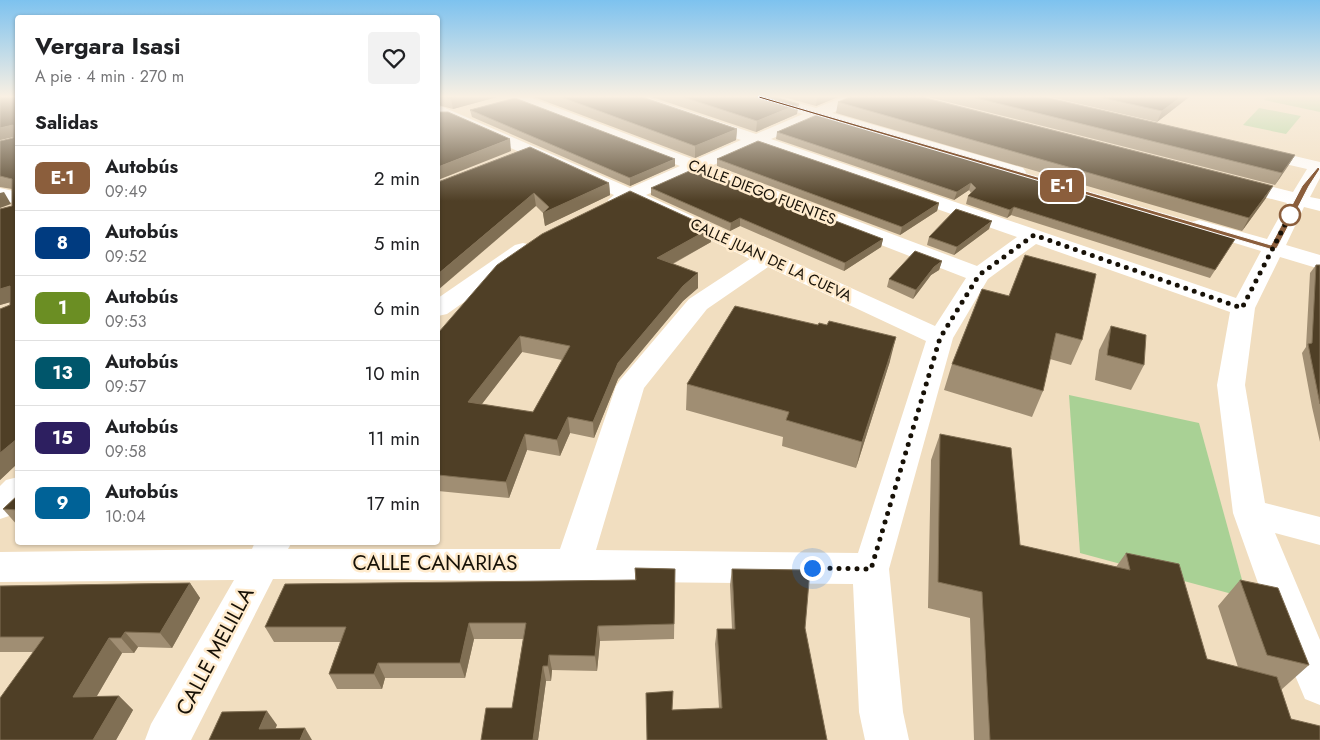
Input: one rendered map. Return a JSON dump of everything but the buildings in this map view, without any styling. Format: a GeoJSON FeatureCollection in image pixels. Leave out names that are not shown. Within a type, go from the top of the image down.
{"type":"FeatureCollection","features":[{"type":"Feature","properties":{"kind":"street","name":"CALLE JUAN DE LA CUEVA"},"geometry":{"type":"LineString","coordinates":[[479,132],[520,155],[630,195],[765,259],[940,338]]}},
{"type":"Feature","properties":{"kind":"street","name":"CALLE DIEGO FUENTES"},"geometry":{"type":"LineString","coordinates":[[608,132],[979,275]]}},
{"type":"Feature","properties":{"kind":"street"},"geometry":{"type":"LineString","coordinates":[[735,132],[1242,308]]}},
{"type":"Feature","properties":{"kind":"street"},"geometry":{"type":"LineString","coordinates":[[604,208],[775,132]]}},
{"type":"Feature","properties":{"kind":"street"},"geometry":{"type":"LineString","coordinates":[[878,132],[1036,178]]}},
{"type":"Feature","properties":{"kind":"street"},"geometry":{"type":"LineString","coordinates":[[1245,149],[1320,168],[1307,196],[1273,248],[1242,308],[1231,385],[1238,444],[1250,513],[1288,614],[1320,685]]}},
{"type":"Feature","properties":{"kind":"street"},"geometry":{"type":"LineString","coordinates":[[1211,177],[1307,196],[1320,205]]}},
{"type":"Feature","properties":{"kind":"street"},"geometry":{"type":"LineString","coordinates":[[0,194],[15,207]]}},
{"type":"Feature","properties":{"kind":"street"},"geometry":{"type":"LineString","coordinates":[[1178,220],[1320,262]]}},
{"type":"Feature","properties":{"kind":"street"},"geometry":{"type":"LineString","coordinates":[[887,740],[882,712],[871,569],[940,338],[979,275],[1034,235]]}},
{"type":"Feature","properties":{"kind":"street"},"geometry":{"type":"LineString","coordinates":[[440,307],[535,242]]}},
{"type":"Feature","properties":{"kind":"street"},"geometry":{"type":"LineString","coordinates":[[574,563],[630,386],[698,304],[765,259]]}},
{"type":"Feature","properties":{"kind":"street"},"geometry":{"type":"LineString","coordinates":[[0,506],[15,493]]}},
{"type":"Feature","properties":{"kind":"street"},"geometry":{"type":"LineString","coordinates":[[1250,513],[1320,531]]}},
{"type":"Feature","properties":{"kind":"street","name":"CALLE CANARIAS"},"geometry":{"type":"LineString","coordinates":[[0,567],[269,552],[574,563],[871,569]]}},
{"type":"Feature","properties":{"kind":"street","name":"CALLE MELILLA"},"geometry":{"type":"LineString","coordinates":[[168,740],[269,552]]}},
{"type":"Feature","properties":{"kind":"green space"},"geometry":{"type":"Polygon","coordinates":[[[1274,132],[1288,132],[1286,134],[1274,132]]]}},
{"type":"Feature","properties":{"kind":"green space"},"geometry":{"type":"Polygon","coordinates":[[[1069,395],[1199,423],[1247,598],[1080,553],[1069,395]]]}},
{"type":"Feature","properties":{"kind":"bus line","name":"E-1"},"geometry":{"type":"LineString","coordinates":[[878,132],[1273,248],[1306,186],[1314,173],[1320,169]]}},
{"type":"Feature","properties":{"kind":"route"},"geometry":{"type":"LineString","coordinates":[[812,568],[871,569],[940,338],[979,275],[1034,235],[1242,308],[1290,215]]}}]}
